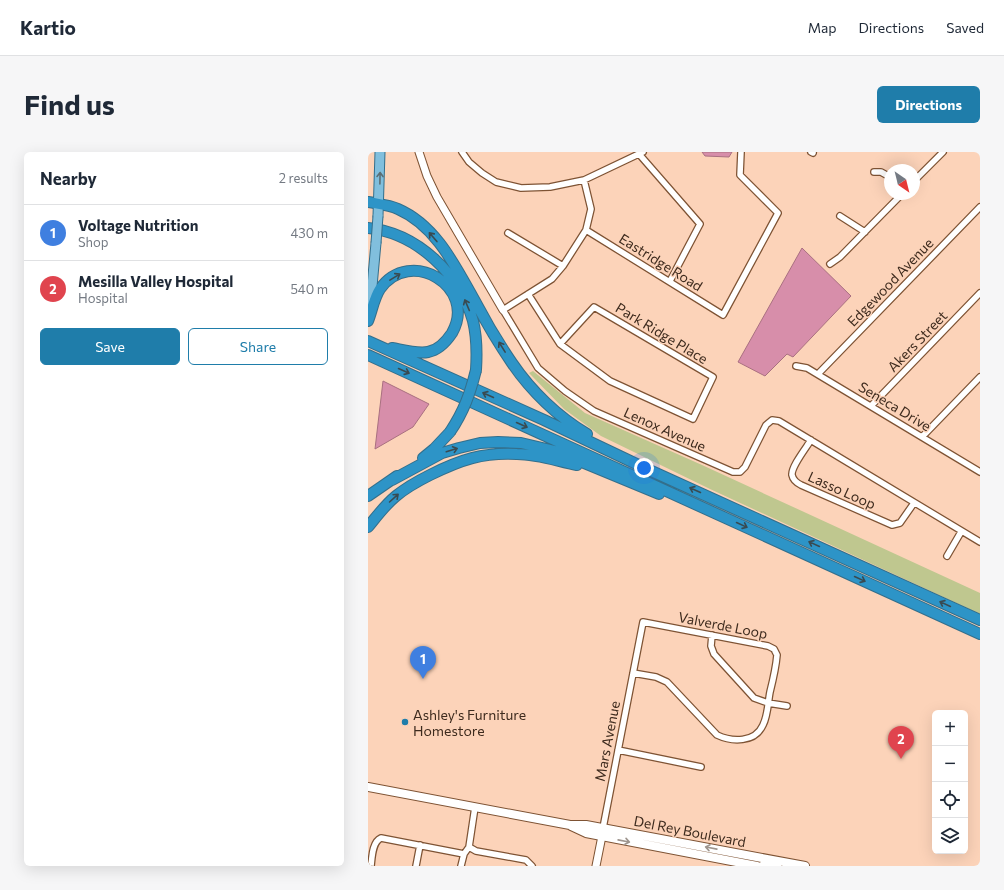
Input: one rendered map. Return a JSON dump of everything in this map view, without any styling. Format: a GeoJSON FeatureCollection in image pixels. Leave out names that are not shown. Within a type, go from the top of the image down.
{"type":"FeatureCollection","features":[{"type":"Feature","properties":{"kind":"highway"},"geometry":{"type":"LineString","coordinates":[[368,202],[397,208],[410,216],[432,235],[459,272],[513,365],[549,406],[577,429],[647,469]]}},
{"type":"Feature","properties":{"kind":"highway"},"geometry":{"type":"LineString","coordinates":[[368,228],[400,236],[416,245],[436,260],[446,271],[462,295],[473,323],[476,340],[476,370],[470,395],[465,407],[450,432],[429,453],[370,495]]}},
{"type":"Feature","properties":{"kind":"highway"},"geometry":{"type":"LineString","coordinates":[[368,321],[380,289],[385,283],[398,274],[411,271],[431,273],[445,283],[455,299],[457,312],[454,328],[450,336],[439,348],[430,352],[424,352],[380,347]]}},
{"type":"Feature","properties":{"kind":"highway"},"geometry":{"type":"LineString","coordinates":[[368,341],[980,620]]}},
{"type":"Feature","properties":{"kind":"highway"},"geometry":{"type":"LineString","coordinates":[[368,355],[980,634]]}},
{"type":"Feature","properties":{"kind":"highway"},"geometry":{"type":"LineString","coordinates":[[392,480],[442,453],[480,443],[520,443],[555,451],[684,504],[727,518]]}},
{"type":"Feature","properties":{"kind":"highway"},"geometry":{"type":"LineString","coordinates":[[368,527],[382,509],[408,487],[467,458],[518,454],[577,465],[616,477]]}},
{"type":"Feature","properties":{"kind":"main road"},"geometry":{"type":"LineString","coordinates":[[368,321],[379,204],[380,152]]}},
{"type":"Feature","properties":{"kind":"main road","name":"Del Rey Boulevard"},"geometry":{"type":"LineString","coordinates":[[368,787],[570,825],[586,833],[602,832],[725,851],[801,866]]}},
{"type":"Feature","properties":{"kind":"main road","name":"Del Rey Boulevard"},"geometry":{"type":"LineString","coordinates":[[602,832],[724,860],[757,866]]}},
{"type":"Feature","properties":{"kind":"main road"},"geometry":{"type":"LineString","coordinates":[[724,860],[725,851]]}},
{"type":"Feature","properties":{"kind":"main road"},"geometry":{"type":"LineString","coordinates":[[738,862],[740,854]]}},
{"type":"Feature","properties":{"kind":"main road"},"geometry":{"type":"LineString","coordinates":[[762,866],[777,866]]}},
{"type":"Feature","properties":{"kind":"street","name":"Lenox Avenue"},"geometry":{"type":"LineString","coordinates":[[419,152],[427,176],[437,197],[538,368],[565,391],[594,411],[733,472],[740,472],[745,467],[766,425],[772,420],[779,421],[961,532],[980,542]]}},
{"type":"Feature","properties":{"kind":"street"},"geometry":{"type":"LineString","coordinates":[[462,152],[477,170],[496,182],[521,188],[550,187],[584,180],[641,153],[700,224],[670,281]]}},
{"type":"Feature","properties":{"kind":"street","name":"Eastridge Road"},"geometry":{"type":"LineString","coordinates":[[586,230],[723,315],[778,213],[740,176],[741,152]]}},
{"type":"Feature","properties":{"kind":"street"},"geometry":{"type":"LineString","coordinates":[[920,175],[943,152]]}},
{"type":"Feature","properties":{"kind":"street"},"geometry":{"type":"LineString","coordinates":[[874,172],[884,174]]}},
{"type":"Feature","properties":{"kind":"street"},"geometry":{"type":"LineString","coordinates":[[503,310],[552,279],[563,266],[586,230],[591,209],[584,180]]}},
{"type":"Feature","properties":{"kind":"street"},"geometry":{"type":"LineString","coordinates":[[830,264],[840,258],[896,200]]}},
{"type":"Feature","properties":{"kind":"street","name":"Edgewood Avenue"},"geometry":{"type":"LineString","coordinates":[[818,374],[980,207]]}},
{"type":"Feature","properties":{"kind":"street"},"geometry":{"type":"LineString","coordinates":[[840,216],[865,232]]}},
{"type":"Feature","properties":{"kind":"street"},"geometry":{"type":"LineString","coordinates":[[508,233],[563,266]]}},
{"type":"Feature","properties":{"kind":"street","name":"Akers Street"},"geometry":{"type":"LineString","coordinates":[[871,406],[980,293]]}},
{"type":"Feature","properties":{"kind":"street","name":"Park Ridge Place"},"geometry":{"type":"LineString","coordinates":[[528,294],[560,344],[610,381],[693,419],[713,377],[594,308],[560,344]]}},
{"type":"Feature","properties":{"kind":"street","name":"Seneca Drive"},"geometry":{"type":"LineString","coordinates":[[796,366],[807,368],[818,374],[979,469]]}},
{"type":"Feature","properties":{"kind":"street"},"geometry":{"type":"LineString","coordinates":[[922,436],[980,377]]}},
{"type":"Feature","properties":{"kind":"street","name":"Lasso Loop"},"geometry":{"type":"LineString","coordinates":[[811,440],[795,466],[792,474],[794,479],[801,485],[892,525],[900,522],[914,503]]}},
{"type":"Feature","properties":{"kind":"street"},"geometry":{"type":"LineString","coordinates":[[947,556],[961,532]]}},
{"type":"Feature","properties":{"kind":"street","name":"Valverde Loop"},"geometry":{"type":"LineString","coordinates":[[633,673],[656,677],[667,682],[715,733],[727,738],[745,739],[756,734],[764,724],[777,660],[776,651],[768,646],[643,622]]}},
{"type":"Feature","properties":{"kind":"street","name":"Mars Avenue"},"geometry":{"type":"LineString","coordinates":[[596,866],[643,622]]}},
{"type":"Feature","properties":{"kind":"street"},"geometry":{"type":"LineString","coordinates":[[712,635],[712,648],[716,656],[752,696],[768,703],[787,706]]}},
{"type":"Feature","properties":{"kind":"street"},"geometry":{"type":"LineString","coordinates":[[618,750],[701,767]]}},
{"type":"Feature","properties":{"kind":"street"},"geometry":{"type":"LineString","coordinates":[[461,866],[464,854],[469,847],[475,807]]}},
{"type":"Feature","properties":{"kind":"street"},"geometry":{"type":"LineString","coordinates":[[371,866],[375,843],[378,839],[384,838],[464,854]]}},
{"type":"Feature","properties":{"kind":"street"},"geometry":{"type":"LineString","coordinates":[[416,866],[420,845]]}},
{"type":"Feature","properties":{"kind":"street"},"geometry":{"type":"LineString","coordinates":[[469,847],[476,851],[526,860],[532,866]]}},
{"type":"Feature","properties":{"kind":"green space"},"geometry":{"type":"Polygon","coordinates":[[[533,371],[585,413],[980,593],[980,614],[710,489],[601,436],[564,409],[529,373],[533,371]]]}},
{"type":"Feature","properties":{"kind":"shaded area"},"geometry":{"type":"Polygon","coordinates":[[[702,152],[732,152],[729,157],[705,156],[702,152]]]}},
{"type":"Feature","properties":{"kind":"shaded area"},"geometry":{"type":"Polygon","coordinates":[[[802,248],[851,296],[793,357],[787,354],[765,376],[738,362],[802,248]]]}},
{"type":"Feature","properties":{"kind":"shaded area"},"geometry":{"type":"Polygon","coordinates":[[[383,381],[429,404],[413,427],[375,449],[383,381]]]}},
{"type":"Feature","properties":{"kind":"place","name":"Voltage Nutrition"},"geometry":{"type":"Point","coordinates":[423,679]}},
{"type":"Feature","properties":{"kind":"place","name":"Ashley's Furniture Homestore"},"geometry":{"type":"Point","coordinates":[405,722]}},
{"type":"Feature","properties":{"kind":"place","name":"Mesilla Valley Hospital"},"geometry":{"type":"Point","coordinates":[901,759]}}]}
